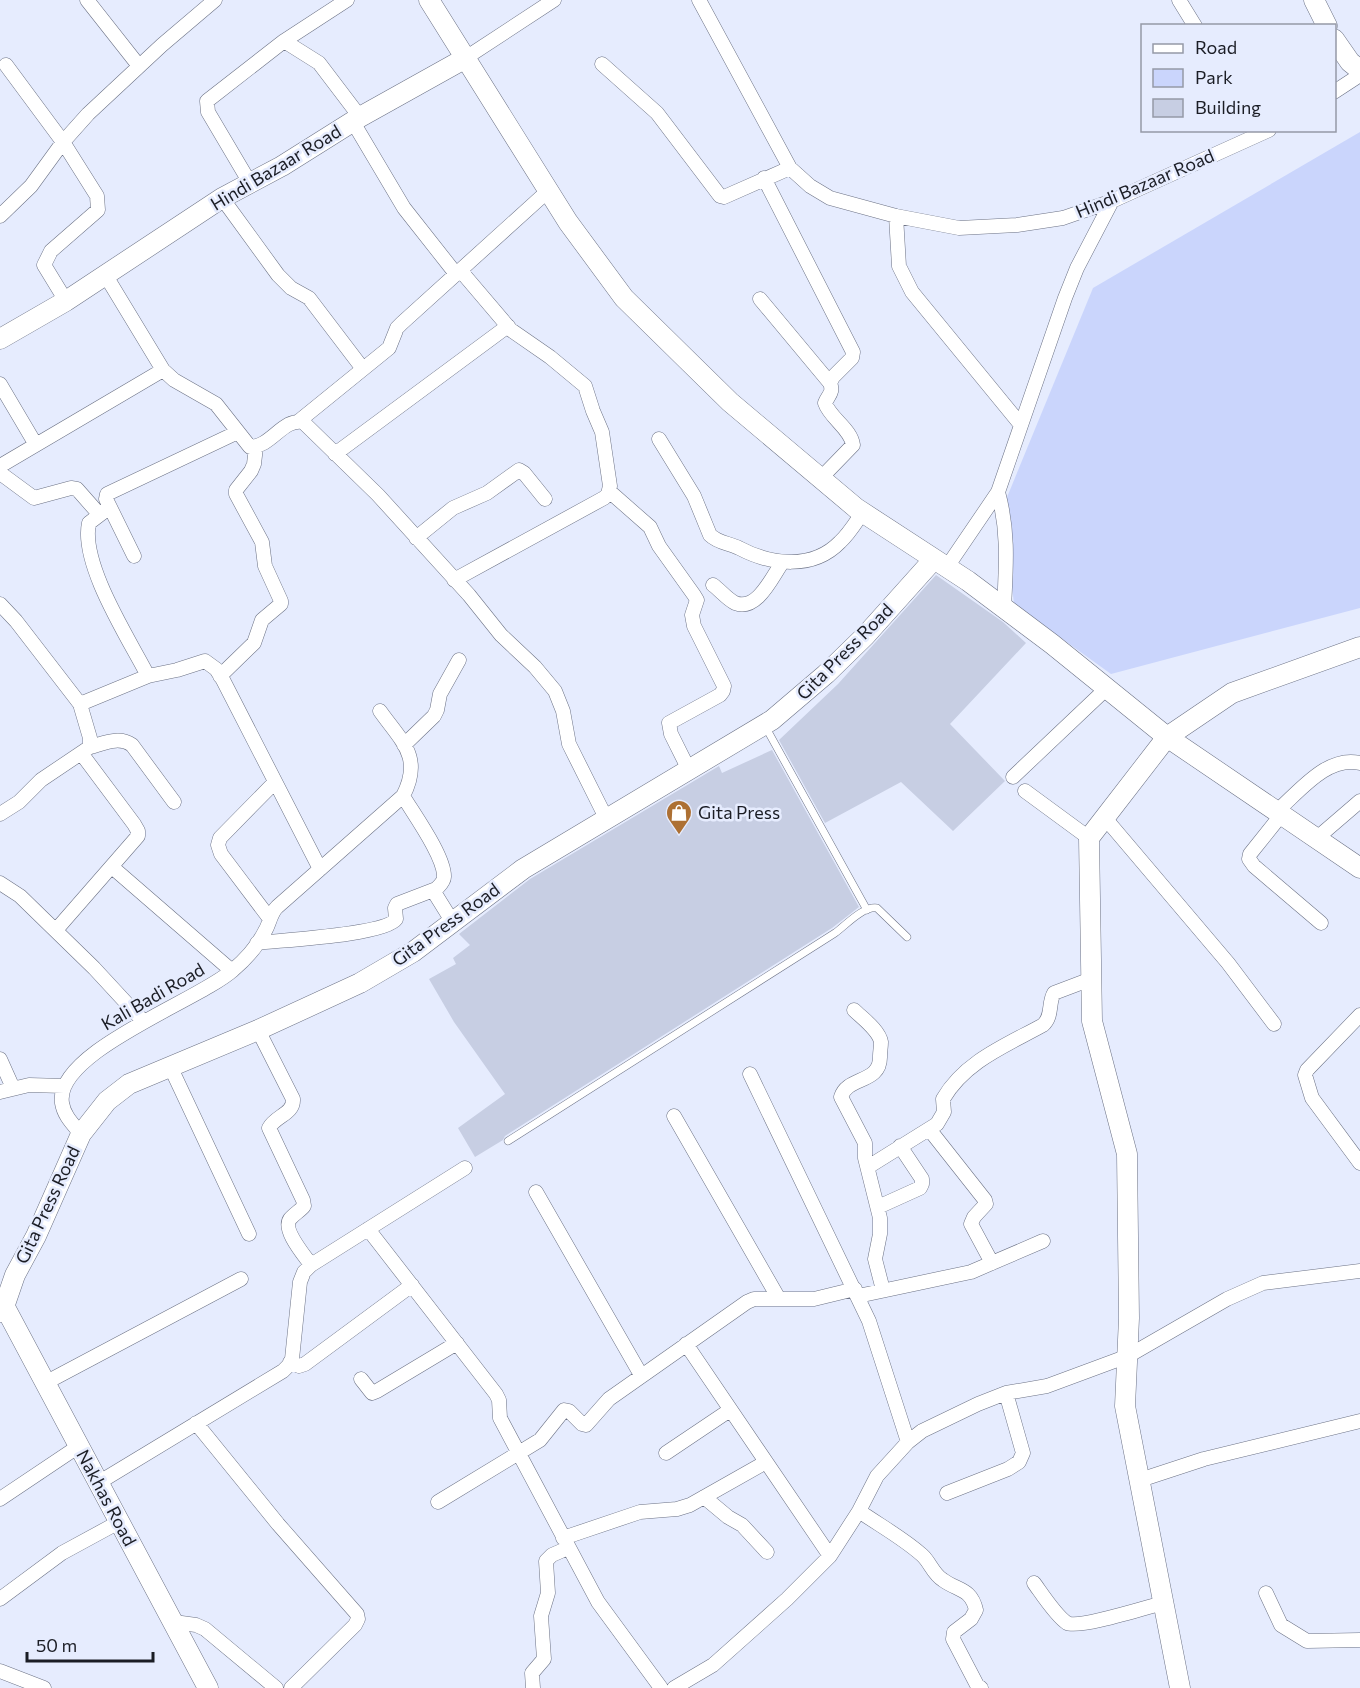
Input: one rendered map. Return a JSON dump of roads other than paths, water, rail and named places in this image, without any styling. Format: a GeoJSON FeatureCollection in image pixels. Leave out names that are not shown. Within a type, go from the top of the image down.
{"type":"FeatureCollection","features":[{"type":"Feature","properties":{"kind":"street"},"geometry":{"type":"LineString","coordinates":[[87,0],[139,66]]}},
{"type":"Feature","properties":{"kind":"street"},"geometry":{"type":"LineString","coordinates":[[0,216],[31,186],[63,142],[88,114],[215,0]]}},
{"type":"Feature","properties":{"kind":"street"},"geometry":{"type":"LineString","coordinates":[[250,183],[208,112],[207,101],[284,41],[347,0]]}},
{"type":"Feature","properties":{"kind":"street"},"geometry":{"type":"LineString","coordinates":[[429,0],[568,222],[624,298],[730,402],[863,512],[1004,608],[1167,737],[1360,867]]}},
{"type":"Feature","properties":{"kind":"street","name":"Hindi Bazaar Road"},"geometry":{"type":"LineString","coordinates":[[0,339],[106,276],[222,198],[464,59],[554,0]]}},
{"type":"Feature","properties":{"kind":"street","name":"Hindi Bazaar Road"},"geometry":{"type":"LineString","coordinates":[[699,0],[790,168],[810,186],[830,198],[896,216],[959,228],[1017,225],[1063,218],[1112,201],[1264,132]]}},
{"type":"Feature","properties":{"kind":"street"},"geometry":{"type":"LineString","coordinates":[[1179,0],[1194,24]]}},
{"type":"Feature","properties":{"kind":"street"},"geometry":{"type":"LineString","coordinates":[[1314,0],[1327,24]]}},
{"type":"Feature","properties":{"kind":"street"},"geometry":{"type":"LineString","coordinates":[[284,41],[319,63],[356,120],[400,203],[458,272],[520,337],[550,357],[585,386],[602,432],[609,491],[650,527],[659,546],[694,594],[697,600],[692,615],[694,627],[724,686],[720,695],[669,723],[671,734],[689,770]]}},
{"type":"Feature","properties":{"kind":"street"},"geometry":{"type":"LineString","coordinates":[[1336,41],[1350,62],[1360,70]]}},
{"type":"Feature","properties":{"kind":"street"},"geometry":{"type":"LineString","coordinates":[[602,64],[657,113],[720,196],[724,197],[790,168]]}},
{"type":"Feature","properties":{"kind":"street"},"geometry":{"type":"LineString","coordinates":[[6,65],[63,142],[97,196],[98,210],[46,257],[44,265],[66,301]]}},
{"type":"Feature","properties":{"kind":"street"},"geometry":{"type":"LineString","coordinates":[[1336,91],[1360,75]]}},
{"type":"Feature","properties":{"kind":"street"},"geometry":{"type":"LineString","coordinates":[[764,178],[851,347],[852,358],[832,377],[830,383]]}},
{"type":"Feature","properties":{"kind":"street"},"geometry":{"type":"LineString","coordinates":[[106,276],[163,370],[174,380],[216,404],[250,447],[256,447],[261,446],[292,422],[299,421],[389,348],[397,328],[402,323],[549,190]]}},
{"type":"Feature","properties":{"kind":"street"},"geometry":{"type":"LineString","coordinates":[[222,198],[278,275],[291,288],[309,298],[363,369]]}},
{"type":"Feature","properties":{"kind":"street"},"geometry":{"type":"LineString","coordinates":[[941,563],[998,492],[1065,298],[1077,268],[1112,201]]}},
{"type":"Feature","properties":{"kind":"street"},"geometry":{"type":"LineString","coordinates":[[896,216],[899,266],[912,292],[1021,425]]}},
{"type":"Feature","properties":{"kind":"street"},"geometry":{"type":"LineString","coordinates":[[760,299],[830,383],[832,388],[825,403],[827,410],[852,438],[853,445],[821,478]]}},
{"type":"Feature","properties":{"kind":"street"},"geometry":{"type":"LineString","coordinates":[[335,454],[508,326]]}},
{"type":"Feature","properties":{"kind":"street"},"geometry":{"type":"LineString","coordinates":[[0,466],[163,370]]}},
{"type":"Feature","properties":{"kind":"street"},"geometry":{"type":"LineString","coordinates":[[0,384],[36,445]]}},
{"type":"Feature","properties":{"kind":"street"},"geometry":{"type":"LineString","coordinates":[[299,421],[303,422],[378,495],[501,635],[555,691],[563,711],[569,744],[606,818]]}},
{"type":"Feature","properties":{"kind":"street"},"geometry":{"type":"LineString","coordinates":[[148,676],[98,580],[88,530],[89,524],[105,511],[107,494],[111,491],[238,432]]}},
{"type":"Feature","properties":{"kind":"street"},"geometry":{"type":"LineString","coordinates":[[659,439],[694,496],[710,535],[752,555],[782,563],[814,558],[841,542],[863,512]]}},
{"type":"Feature","properties":{"kind":"street"},"geometry":{"type":"LineString","coordinates":[[220,676],[254,643],[262,620],[281,604],[265,566],[262,542],[236,494],[236,490],[254,464],[256,447]]}},
{"type":"Feature","properties":{"kind":"street"},"geometry":{"type":"LineString","coordinates":[[416,538],[459,505],[487,493],[519,470],[545,499]]}},
{"type":"Feature","properties":{"kind":"street"},"geometry":{"type":"LineString","coordinates":[[0,473],[34,498],[71,488],[77,489],[105,511],[134,556]]}},
{"type":"Feature","properties":{"kind":"street"},"geometry":{"type":"LineString","coordinates":[[454,580],[604,498],[609,491]]}},
{"type":"Feature","properties":{"kind":"street"},"geometry":{"type":"LineString","coordinates":[[998,492],[1007,538],[1004,608]]}},
{"type":"Feature","properties":{"kind":"street"},"geometry":{"type":"LineString","coordinates":[[713,585],[737,604],[745,604],[759,596],[782,563]]}},
{"type":"Feature","properties":{"kind":"street","name":"Gita Press Road"},"geometry":{"type":"LineString","coordinates":[[1,1306],[36,1236],[81,1134],[107,1101],[129,1084],[258,1030],[360,983],[413,952],[523,869],[764,725],[826,674],[941,563]]}},
{"type":"Feature","properties":{"kind":"street"},"geometry":{"type":"LineString","coordinates":[[0,604],[80,704],[90,738],[86,750]]}},
{"type":"Feature","properties":{"kind":"street"},"geometry":{"type":"LineString","coordinates":[[1180,1688],[1125,1406],[1128,1356],[1126,1154],[1092,1021],[1089,838],[1167,737],[1232,693],[1360,648]]}},
{"type":"Feature","properties":{"kind":"street"},"geometry":{"type":"LineString","coordinates":[[404,745],[434,716],[440,694],[459,660]]}},
{"type":"Feature","properties":{"kind":"street"},"geometry":{"type":"LineString","coordinates":[[80,704],[148,676],[206,661],[216,669],[220,676],[320,869]]}},
{"type":"Feature","properties":{"kind":"street"},"geometry":{"type":"LineString","coordinates":[[1013,777],[1107,688]]}},
{"type":"Feature","properties":{"kind":"street"},"geometry":{"type":"LineString","coordinates":[[253,948],[366,932],[392,924],[396,919],[397,904],[436,889],[442,883],[445,876],[439,858],[402,796],[411,781],[412,765],[404,745],[380,711]]}},
{"type":"Feature","properties":{"kind":"street"},"geometry":{"type":"LineString","coordinates":[[0,814],[19,802],[41,780],[86,750],[119,740],[125,740],[132,745],[174,802]]}},
{"type":"Feature","properties":{"kind":"street"},"geometry":{"type":"LineString","coordinates":[[56,930],[138,836],[138,831],[86,750]]}},
{"type":"Feature","properties":{"kind":"street"},"geometry":{"type":"LineString","coordinates":[[1321,923],[1254,866],[1249,859],[1250,854],[1280,813],[1322,771],[1346,761],[1360,763]]}},
{"type":"Feature","properties":{"kind":"street"},"geometry":{"type":"LineString","coordinates":[[270,919],[221,854],[218,845],[220,838],[275,782]]}},
{"type":"Feature","properties":{"kind":"street"},"geometry":{"type":"LineString","coordinates":[[1025,791],[1089,838]]}},
{"type":"Feature","properties":{"kind":"street","name":"Kali Badi Road"},"geometry":{"type":"LineString","coordinates":[[64,1086],[78,1068],[114,1038],[197,995],[232,971],[266,931],[272,912],[402,796]]}},
{"type":"Feature","properties":{"kind":"street"},"geometry":{"type":"LineString","coordinates":[[1317,838],[1360,801]]}},
{"type":"Feature","properties":{"kind":"street"},"geometry":{"type":"LineString","coordinates":[[1105,818],[1228,963],[1274,1024]]}},
{"type":"Feature","properties":{"kind":"street"},"geometry":{"type":"LineString","coordinates":[[111,867],[232,971]]}},
{"type":"Feature","properties":{"kind":"street"},"geometry":{"type":"LineString","coordinates":[[0,883],[20,896],[56,930],[143,1021]]}},
{"type":"Feature","properties":{"kind":"street"},"geometry":{"type":"LineString","coordinates":[[436,889],[436,896],[452,921]]}},
{"type":"Feature","properties":{"kind":"street"},"geometry":{"type":"LineString","coordinates":[[868,1167],[937,1124],[944,1112],[943,1099],[968,1069],[1043,1025],[1049,1016],[1052,996],[1058,990],[1091,979]]}},
{"type":"Feature","properties":{"kind":"street"},"geometry":{"type":"LineString","coordinates":[[854,1010],[881,1041],[878,1070],[845,1089],[841,1097],[863,1137],[878,1208],[880,1234],[875,1260],[883,1290]]}},
{"type":"Feature","properties":{"kind":"street"},"geometry":{"type":"LineString","coordinates":[[1360,1015],[1307,1070],[1305,1075],[1312,1098],[1360,1163]]}},
{"type":"Feature","properties":{"kind":"street"},"geometry":{"type":"LineString","coordinates":[[258,1030],[293,1099],[290,1110],[272,1123],[269,1128],[303,1200],[304,1206],[290,1219],[288,1224],[289,1231],[311,1265]]}},
{"type":"Feature","properties":{"kind":"street"},"geometry":{"type":"LineString","coordinates":[[0,1059],[6,1090],[29,1085],[64,1086],[61,1102],[65,1115],[81,1134]]}},
{"type":"Feature","properties":{"kind":"street"},"geometry":{"type":"LineString","coordinates":[[170,1066],[249,1234]]}},
{"type":"Feature","properties":{"kind":"street"},"geometry":{"type":"LineString","coordinates":[[750,1074],[857,1293],[869,1321],[908,1442]]}},
{"type":"Feature","properties":{"kind":"street"},"geometry":{"type":"LineString","coordinates":[[674,1116],[779,1299]]}},
{"type":"Feature","properties":{"kind":"street"},"geometry":{"type":"LineString","coordinates":[[929,1129],[985,1200],[986,1204],[971,1224],[993,1263]]}},
{"type":"Feature","properties":{"kind":"street"},"geometry":{"type":"LineString","coordinates":[[878,1208],[920,1188],[922,1184],[922,1179],[900,1146]]}},
{"type":"Feature","properties":{"kind":"street"},"geometry":{"type":"LineString","coordinates":[[98,1483],[282,1371],[290,1362],[300,1282],[304,1272],[311,1265],[465,1168]]}},
{"type":"Feature","properties":{"kind":"street"},"geometry":{"type":"LineString","coordinates":[[536,1192],[641,1375]]}},
{"type":"Feature","properties":{"kind":"street"},"geometry":{"type":"LineString","coordinates":[[369,1229],[496,1394],[499,1400],[500,1418],[565,1543],[610,1621],[661,1688]]}},
{"type":"Feature","properties":{"kind":"street"},"geometry":{"type":"LineString","coordinates":[[438,1503],[540,1440],[564,1410],[569,1411],[586,1425],[609,1399],[747,1302],[754,1299],[814,1299],[883,1290],[963,1274],[1043,1241]]}},
{"type":"Feature","properties":{"kind":"street"},"geometry":{"type":"LineString","coordinates":[[675,1688],[698,1682],[713,1665],[831,1556],[859,1511],[877,1476],[908,1442],[922,1431],[1006,1393],[1047,1386],[1128,1356],[1227,1299],[1263,1282],[1360,1271]]}},
{"type":"Feature","properties":{"kind":"street"},"geometry":{"type":"LineString","coordinates":[[45,1383],[242,1279]]}},
{"type":"Feature","properties":{"kind":"street"},"geometry":{"type":"LineString","coordinates":[[290,1362],[299,1366],[305,1364],[412,1285]]}},
{"type":"Feature","properties":{"kind":"street","name":"Nakhas Road"},"geometry":{"type":"LineString","coordinates":[[1,1306],[45,1383],[208,1688]]}},
{"type":"Feature","properties":{"kind":"street"},"geometry":{"type":"LineString","coordinates":[[361,1379],[372,1393],[457,1343]]}},
{"type":"Feature","properties":{"kind":"street"},"geometry":{"type":"LineString","coordinates":[[686,1344],[831,1556]]}},
{"type":"Feature","properties":{"kind":"street"},"geometry":{"type":"LineString","coordinates":[[947,1492],[1008,1469],[1019,1462],[1023,1454],[1006,1393]]}},
{"type":"Feature","properties":{"kind":"street"},"geometry":{"type":"LineString","coordinates":[[666,1453],[730,1410]]}},
{"type":"Feature","properties":{"kind":"street"},"geometry":{"type":"LineString","coordinates":[[1140,1480],[1204,1459],[1360,1421]]}},
{"type":"Feature","properties":{"kind":"street"},"geometry":{"type":"LineString","coordinates":[[196,1423],[278,1524],[357,1614],[358,1619],[355,1625],[291,1688]]}},
{"type":"Feature","properties":{"kind":"street"},"geometry":{"type":"LineString","coordinates":[[0,1499],[79,1446]]}},
{"type":"Feature","properties":{"kind":"street"},"geometry":{"type":"LineString","coordinates":[[533,1688],[532,1673],[544,1659],[541,1616],[548,1593],[546,1561],[552,1555],[565,1543],[640,1512],[677,1509],[704,1497],[766,1461]]}},
{"type":"Feature","properties":{"kind":"street"},"geometry":{"type":"LineString","coordinates":[[704,1497],[728,1517],[742,1525],[767,1552]]}},
{"type":"Feature","properties":{"kind":"street"},"geometry":{"type":"LineString","coordinates":[[859,1511],[923,1556],[942,1580],[965,1591],[974,1602],[976,1610],[971,1619],[954,1632],[953,1639],[977,1685],[981,1688]]}},
{"type":"Feature","properties":{"kind":"street"},"geometry":{"type":"LineString","coordinates":[[0,1599],[62,1553],[119,1522]]}},
{"type":"Feature","properties":{"kind":"street"},"geometry":{"type":"LineString","coordinates":[[1034,1583],[1069,1624],[1086,1623],[1163,1603]]}},
{"type":"Feature","properties":{"kind":"street"},"geometry":{"type":"LineString","coordinates":[[1266,1593],[1281,1625],[1307,1641],[1360,1641]]}},
{"type":"Feature","properties":{"kind":"street"},"geometry":{"type":"LineString","coordinates":[[174,1622],[196,1625],[205,1629],[276,1688]]}},
{"type":"Feature","properties":{"kind":"street"},"geometry":{"type":"LineString","coordinates":[[0,1671],[44,1688]]}},
{"type":"Feature","properties":{"kind":"lane"},"geometry":{"type":"LineString","coordinates":[[764,725],[867,910]]}},
{"type":"Feature","properties":{"kind":"lane"},"geometry":{"type":"LineString","coordinates":[[508,1141],[836,933],[867,910],[877,908],[908,937]]}},
{"type":"Feature","properties":{"kind":"place","name":"Gita Press"},"geometry":{"type":"Point","coordinates":[679,836]}}]}
